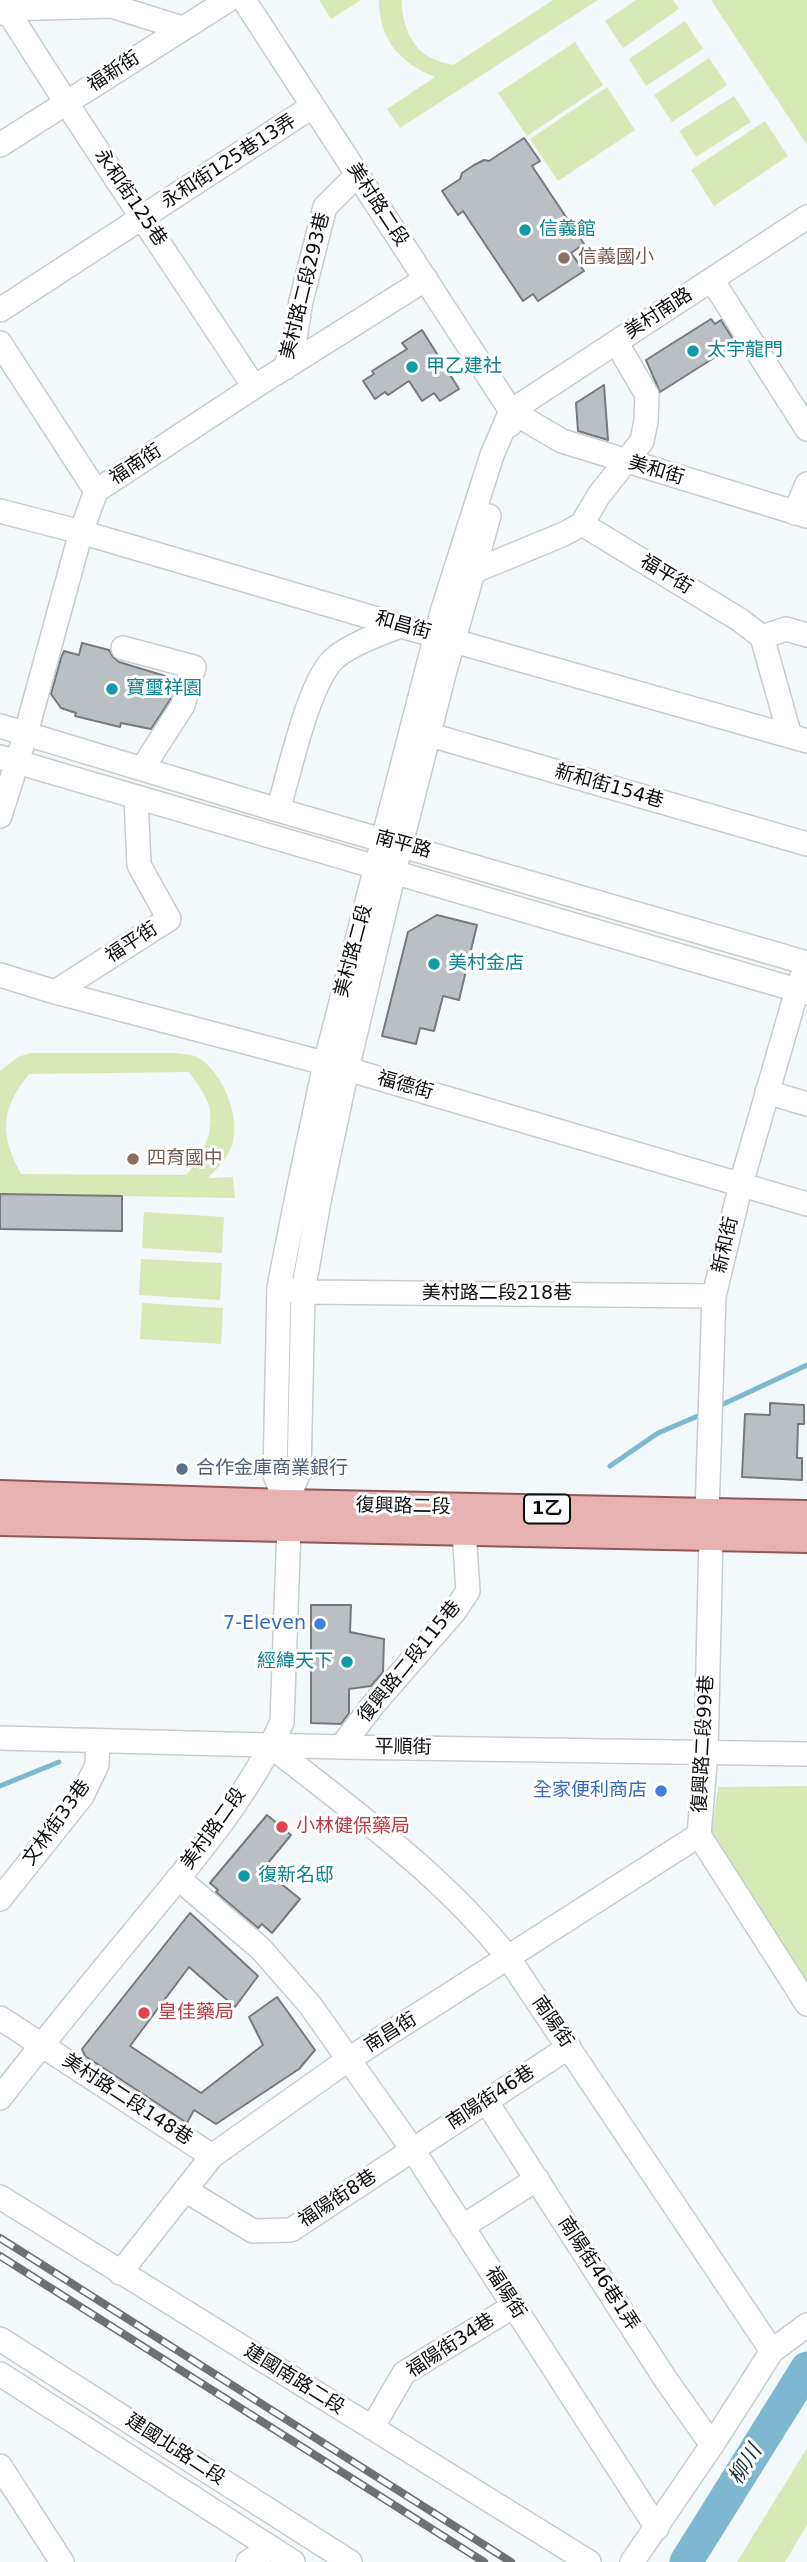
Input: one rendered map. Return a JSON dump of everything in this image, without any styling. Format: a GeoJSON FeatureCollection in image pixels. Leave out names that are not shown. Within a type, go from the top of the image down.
{"type":"FeatureCollection","features":[{"type":"Feature","properties":{"kind":"main road","name":"復興路二段"},"geometry":{"type":"LineString","coordinates":[[0,1496],[464,1531],[709,1525],[807,1515]]}},
{"type":"Feature","properties":{"kind":"main road","name":"復興路二段"},"geometry":{"type":"LineString","coordinates":[[0,1521],[288,1516],[709,1525],[807,1538]]}},
{"type":"Feature","properties":{"kind":"street","name":"福新街"},"geometry":{"type":"LineString","coordinates":[[0,145],[228,0]]}},
{"type":"Feature","properties":{"kind":"street","name":"美村路二段"},"geometry":{"type":"LineString","coordinates":[[244,0],[511,411],[507,457],[472,572],[445,638]]}},
{"type":"Feature","properties":{"kind":"street"},"geometry":{"type":"LineString","coordinates":[[3,7],[112,6],[182,28]]}},
{"type":"Feature","properties":{"kind":"street","name":"永和街125巷"},"geometry":{"type":"LineString","coordinates":[[3,7],[254,387]]}},
{"type":"Feature","properties":{"kind":"street","name":"永和街125巷13弄"},"geometry":{"type":"LineString","coordinates":[[0,310],[313,107]]}},
{"type":"Feature","properties":{"kind":"street","name":"美村路二段293巷"},"geometry":{"type":"LineString","coordinates":[[285,368],[293,345],[301,300],[325,207],[357,174]]}},
{"type":"Feature","properties":{"kind":"street","name":"美村南路"},"geometry":{"type":"LineString","coordinates":[[511,411],[807,217]]}},
{"type":"Feature","properties":{"kind":"street","name":"福南街"},"geometry":{"type":"LineString","coordinates":[[0,816],[9,759],[26,733],[81,532],[96,491],[254,387],[426,279]]}},
{"type":"Feature","properties":{"kind":"street"},"geometry":{"type":"LineString","coordinates":[[712,280],[807,429]]}},
{"type":"Feature","properties":{"kind":"street"},"geometry":{"type":"LineString","coordinates":[[472,572],[582,524],[599,495],[642,440],[647,395],[616,342]]}},
{"type":"Feature","properties":{"kind":"street"},"geometry":{"type":"LineString","coordinates":[[0,344],[96,491]]}},
{"type":"Feature","properties":{"kind":"street","name":"美村路二段"},"geometry":{"type":"LineString","coordinates":[[288,1516],[275,1475],[279,1287],[492,455],[511,411]]}},
{"type":"Feature","properties":{"kind":"street","name":"美和街"},"geometry":{"type":"LineString","coordinates":[[511,411],[562,441],[626,463],[801,514]]}},
{"type":"Feature","properties":{"kind":"street"},"geometry":{"type":"LineString","coordinates":[[801,514],[807,484]]}},
{"type":"Feature","properties":{"kind":"street","name":"和昌街"},"geometry":{"type":"LineString","coordinates":[[0,510],[798,739]]}},
{"type":"Feature","properties":{"kind":"street","name":"福平街"},"geometry":{"type":"LineString","coordinates":[[582,524],[740,620],[762,637]]}},
{"type":"Feature","properties":{"kind":"street"},"geometry":{"type":"LineString","coordinates":[[278,810],[315,686],[331,661],[373,635],[401,626]]}},
{"type":"Feature","properties":{"kind":"street"},"geometry":{"type":"LineString","coordinates":[[798,739],[762,637],[786,629],[807,635]]}},
{"type":"Feature","properties":{"kind":"street"},"geometry":{"type":"LineString","coordinates":[[123,648],[194,667],[183,705],[142,769]]}},
{"type":"Feature","properties":{"kind":"street","name":"南平路"},"geometry":{"type":"LineString","coordinates":[[0,726],[278,810],[807,963]]}},
{"type":"Feature","properties":{"kind":"street","name":"新和街154巷"},"geometry":{"type":"LineString","coordinates":[[420,732],[807,844]]}},
{"type":"Feature","properties":{"kind":"street","name":"南平路"},"geometry":{"type":"LineString","coordinates":[[9,759],[802,992]]}},
{"type":"Feature","properties":{"kind":"street","name":"福平街"},"geometry":{"type":"LineString","coordinates":[[55,992],[169,919],[139,865],[136,797]]}},
{"type":"Feature","properties":{"kind":"street","name":"新和街"},"geometry":{"type":"LineString","coordinates":[[709,1525],[715,1296],[741,1184],[767,1093],[802,992],[807,963]]}},
{"type":"Feature","properties":{"kind":"street","name":"福德街"},"geometry":{"type":"LineString","coordinates":[[0,975],[336,1066],[807,1204]]}},
{"type":"Feature","properties":{"kind":"street","name":"美村路二段"},"geometry":{"type":"LineString","coordinates":[[0,2098],[232,1808],[271,1746],[282,1721],[288,1516],[299,1472],[303,1293],[319,1201],[336,1066]]}},
{"type":"Feature","properties":{"kind":"street"},"geometry":{"type":"LineString","coordinates":[[767,1093],[807,1104]]}},
{"type":"Feature","properties":{"kind":"street","name":"美村路二段218巷"},"geometry":{"type":"LineString","coordinates":[[279,1287],[303,1293],[715,1296]]}},
{"type":"Feature","properties":{"kind":"street","name":"復興路二段99巷"},"geometry":{"type":"LineString","coordinates":[[709,1525],[706,1752],[699,1835],[807,2004]]}},
{"type":"Feature","properties":{"kind":"street","name":"復興路二段115巷"},"geometry":{"type":"LineString","coordinates":[[341,1747],[468,1591],[464,1531]]}},
{"type":"Feature","properties":{"kind":"street","name":"平順街"},"geometry":{"type":"LineString","coordinates":[[0,1738],[271,1746],[807,1754]]}},
{"type":"Feature","properties":{"kind":"street","name":"文林街33巷"},"geometry":{"type":"LineString","coordinates":[[0,1898],[82,1796],[97,1765],[98,1741]]}},
{"type":"Feature","properties":{"kind":"street","name":"南陽街"},"geometry":{"type":"LineString","coordinates":[[271,1746],[412,1859],[481,1923],[569,2047],[772,2351]]}},
{"type":"Feature","properties":{"kind":"street","name":"南昌街"},"geometry":{"type":"LineString","coordinates":[[120,2273],[212,2156],[349,2059],[699,1835]]}},
{"type":"Feature","properties":{"kind":"street","name":"福陽街"},"geometry":{"type":"LineString","coordinates":[[178,1878],[261,1949],[310,2005],[413,2150],[657,2528]]}},
{"type":"Feature","properties":{"kind":"street","name":"美村路二段148巷"},"geometry":{"type":"LineString","coordinates":[[0,2018],[212,2156]]}},
{"type":"Feature","properties":{"kind":"street","name":"南陽街46巷"},"geometry":{"type":"LineString","coordinates":[[413,2150],[569,2047]]}},
{"type":"Feature","properties":{"kind":"street","name":"南陽街46巷1弄"},"geometry":{"type":"LineString","coordinates":[[486,2101],[666,2379],[712,2445]]}},
{"type":"Feature","properties":{"kind":"street","name":"福陽街8巷"},"geometry":{"type":"LineString","coordinates":[[185,2190],[253,2231],[290,2230],[413,2150]]}},
{"type":"Feature","properties":{"kind":"street"},"geometry":{"type":"LineString","coordinates":[[463,2227],[537,2179]]}},
{"type":"Feature","properties":{"kind":"street","name":"建國南路二段"},"geometry":{"type":"LineString","coordinates":[[0,2197],[589,2562]]}},
{"type":"Feature","properties":{"kind":"street","name":"福陽街34巷"},"geometry":{"type":"LineString","coordinates":[[372,2428],[404,2373],[513,2306]]}},
{"type":"Feature","properties":{"kind":"street"},"geometry":{"type":"LineString","coordinates":[[632,2562],[772,2351],[807,2325]]}},
{"type":"Feature","properties":{"kind":"street","name":"建國北路二段"},"geometry":{"type":"LineString","coordinates":[[0,2339],[350,2562]]}},
{"type":"Feature","properties":{"kind":"street","name":"建國北路二段"},"geometry":{"type":"LineString","coordinates":[[0,2374],[293,2562]]}},
{"type":"Feature","properties":{"kind":"street"},"geometry":{"type":"LineString","coordinates":[[0,2466],[62,2562]]}},
{"type":"Feature","properties":{"kind":"street"},"geometry":{"type":"LineString","coordinates":[[248,2562],[270,2547]]}},
{"type":"Feature","properties":{"kind":"green space"},"geometry":{"type":"Polygon","coordinates":[[[319,0],[361,0],[331,19],[319,0]]]}},
{"type":"Feature","properties":{"kind":"green space"},"geometry":{"type":"Polygon","coordinates":[[[379,0],[402,0],[405,25],[418,48],[431,58],[453,65],[553,0],[598,0],[400,128],[387,109],[435,77],[411,65],[394,48],[383,27],[379,0]]]}},
{"type":"Feature","properties":{"kind":"green space"},"geometry":{"type":"Polygon","coordinates":[[[636,0],[673,0],[679,9],[623,48],[605,21],[636,0]]]}},
{"type":"Feature","properties":{"kind":"green space"},"geometry":{"type":"Polygon","coordinates":[[[711,0],[807,0],[807,145],[711,0]]]}},
{"type":"Feature","properties":{"kind":"green space"},"geometry":{"type":"Polygon","coordinates":[[[685,21],[703,49],[646,86],[629,59],[685,21]]]}},
{"type":"Feature","properties":{"kind":"green space"},"geometry":{"type":"Polygon","coordinates":[[[575,42],[603,85],[527,136],[498,93],[575,42]]]}},
{"type":"Feature","properties":{"kind":"green space"},"geometry":{"type":"Polygon","coordinates":[[[709,58],[727,85],[672,122],[654,95],[709,58]]]}},
{"type":"Feature","properties":{"kind":"green space"},"geometry":{"type":"Polygon","coordinates":[[[607,87],[635,130],[558,181],[530,139],[607,87]]]}},
{"type":"Feature","properties":{"kind":"green space"},"geometry":{"type":"Polygon","coordinates":[[[734,96],[751,122],[696,157],[679,131],[734,96]]]}},
{"type":"Feature","properties":{"kind":"green space"},"geometry":{"type":"Polygon","coordinates":[[[765,121],[788,156],[714,206],[691,170],[765,121]]]}},
{"type":"Feature","properties":{"kind":"green space"},"geometry":{"type":"Polygon","coordinates":[[[30,1053],[176,1053],[197,1057],[215,1073],[222,1085],[234,1124],[231,1148],[208,1178],[233,1177],[235,1198],[0,1194],[0,1071],[18,1057],[30,1053]],[[189,1072],[29,1074],[13,1099],[6,1123],[9,1147],[21,1174],[186,1175],[205,1146],[210,1128],[207,1100],[189,1072]]]}},
{"type":"Feature","properties":{"kind":"green space"},"geometry":{"type":"Polygon","coordinates":[[[144,1212],[224,1217],[222,1253],[142,1248],[144,1212]]]}},
{"type":"Feature","properties":{"kind":"green space"},"geometry":{"type":"Polygon","coordinates":[[[141,1259],[222,1263],[220,1300],[139,1295],[141,1259]]]}},
{"type":"Feature","properties":{"kind":"green space"},"geometry":{"type":"Polygon","coordinates":[[[142,1303],[223,1308],[221,1344],[140,1339],[142,1303]]]}},
{"type":"Feature","properties":{"kind":"green space"},"geometry":{"type":"Polygon","coordinates":[[[807,1786],[807,1989],[711,1836],[718,1787],[807,1786]]]}},
{"type":"Feature","properties":{"kind":"green space"},"geometry":{"type":"Polygon","coordinates":[[[807,2448],[807,2525],[785,2562],[737,2562],[807,2448]]]}},
{"type":"Feature","properties":{"kind":"building","name":"信義館"},"geometry":{"type":"Polygon","coordinates":[[[524,138],[540,161],[532,166],[584,244],[571,253],[584,271],[538,301],[533,294],[523,301],[463,211],[458,215],[442,191],[474,165],[484,160],[489,161],[524,138]]]}},
{"type":"Feature","properties":{"kind":"building","name":"太宇龍門"},"geometry":{"type":"Polygon","coordinates":[[[711,319],[715,324],[721,320],[736,344],[660,392],[646,360],[711,319]]]}},
{"type":"Feature","properties":{"kind":"building","name":"甲乙建社"},"geometry":{"type":"Polygon","coordinates":[[[422,330],[459,389],[440,401],[434,393],[422,401],[409,381],[388,395],[385,392],[375,399],[363,381],[374,374],[372,371],[407,349],[402,343],[422,330]]]}},
{"type":"Feature","properties":{"kind":"building"},"geometry":{"type":"Polygon","coordinates":[[[604,385],[608,440],[578,431],[576,403],[604,385]]]}},
{"type":"Feature","properties":{"kind":"building","name":"寶璽祥園"},"geometry":{"type":"Polygon","coordinates":[[[82,643],[109,650],[119,662],[175,679],[170,700],[151,729],[121,723],[120,727],[75,716],[76,713],[61,708],[51,694],[61,658],[64,651],[79,655],[82,643]]]}},
{"type":"Feature","properties":{"kind":"building","name":"美村金店"},"geometry":{"type":"Polygon","coordinates":[[[437,915],[477,925],[459,1000],[443,996],[434,1031],[420,1028],[416,1044],[382,1036],[408,932],[437,915]]]}},
{"type":"Feature","properties":{"kind":"building"},"geometry":{"type":"Polygon","coordinates":[[[0,1194],[122,1196],[122,1231],[0,1229],[0,1194]]]}},
{"type":"Feature","properties":{"kind":"building"},"geometry":{"type":"Polygon","coordinates":[[[770,1403],[804,1405],[804,1424],[798,1424],[797,1458],[802,1458],[802,1480],[742,1477],[745,1414],[770,1415],[770,1403]]]}},
{"type":"Feature","properties":{"kind":"building","name":"經緯天下"},"geometry":{"type":"Polygon","coordinates":[[[311,1605],[351,1605],[350,1632],[384,1639],[383,1672],[371,1686],[349,1689],[349,1713],[341,1724],[311,1723],[311,1605]]]}},
{"type":"Feature","properties":{"kind":"building","name":"復新名邸"},"geometry":{"type":"Polygon","coordinates":[[[267,1815],[291,1835],[263,1869],[300,1899],[272,1933],[262,1924],[258,1928],[216,1892],[218,1890],[210,1883],[267,1815]]]}},
{"type":"Feature","properties":{"kind":"building"},"geometry":{"type":"Polygon","coordinates":[[[190,1913],[258,1976],[235,2007],[189,1967],[130,2046],[201,2093],[263,2045],[249,2017],[277,1997],[315,2050],[299,2069],[216,2124],[194,2110],[187,2123],[85,2056],[82,2049],[190,1913]]]}},
{"type":"Feature","properties":{"kind":"waterway"},"geometry":{"type":"LineString","coordinates":[[717,1407],[807,1365]]}},
{"type":"Feature","properties":{"kind":"waterway"},"geometry":{"type":"LineString","coordinates":[[610,1466],[658,1433],[705,1413]]}},
{"type":"Feature","properties":{"kind":"waterway"},"geometry":{"type":"LineString","coordinates":[[0,1786],[59,1762]]}},
{"type":"Feature","properties":{"kind":"waterway","name":"柳川"},"geometry":{"type":"LineString","coordinates":[[686,2562],[807,2368]]}},
{"type":"Feature","properties":{"kind":"railway"},"geometry":{"type":"LineString","coordinates":[[0,2238],[511,2562]]}},
{"type":"Feature","properties":{"kind":"railway"},"geometry":{"type":"LineString","coordinates":[[0,2256],[484,2562]]}},
{"type":"Feature","properties":{"kind":"place","name":"信義館"},"geometry":{"type":"Point","coordinates":[525,230]}},
{"type":"Feature","properties":{"kind":"place","name":"信義國小"},"geometry":{"type":"Point","coordinates":[564,258]}},
{"type":"Feature","properties":{"kind":"place","name":"太宇龍門"},"geometry":{"type":"Point","coordinates":[693,351]}},
{"type":"Feature","properties":{"kind":"place","name":"甲乙建社"},"geometry":{"type":"Point","coordinates":[412,367]}},
{"type":"Feature","properties":{"kind":"place","name":"寶璽祥園"},"geometry":{"type":"Point","coordinates":[112,689]}},
{"type":"Feature","properties":{"kind":"place","name":"美村金店"},"geometry":{"type":"Point","coordinates":[434,964]}},
{"type":"Feature","properties":{"kind":"place","name":"四育國中"},"geometry":{"type":"Point","coordinates":[133,1159]}},
{"type":"Feature","properties":{"kind":"place","name":"合作金庫商業銀行"},"geometry":{"type":"Point","coordinates":[182,1469]}},
{"type":"Feature","properties":{"kind":"place","name":"7-Eleven"},"geometry":{"type":"Point","coordinates":[320,1624]}},
{"type":"Feature","properties":{"kind":"place","name":"經緯天下"},"geometry":{"type":"Point","coordinates":[347,1662]}},
{"type":"Feature","properties":{"kind":"place","name":"全家便利商店"},"geometry":{"type":"Point","coordinates":[661,1791]}},
{"type":"Feature","properties":{"kind":"place","name":"小林健保藥局"},"geometry":{"type":"Point","coordinates":[282,1827]}},
{"type":"Feature","properties":{"kind":"place","name":"復新名邸"},"geometry":{"type":"Point","coordinates":[244,1876]}},
{"type":"Feature","properties":{"kind":"place","name":"皇佳藥局"},"geometry":{"type":"Point","coordinates":[144,2013]}}]}
